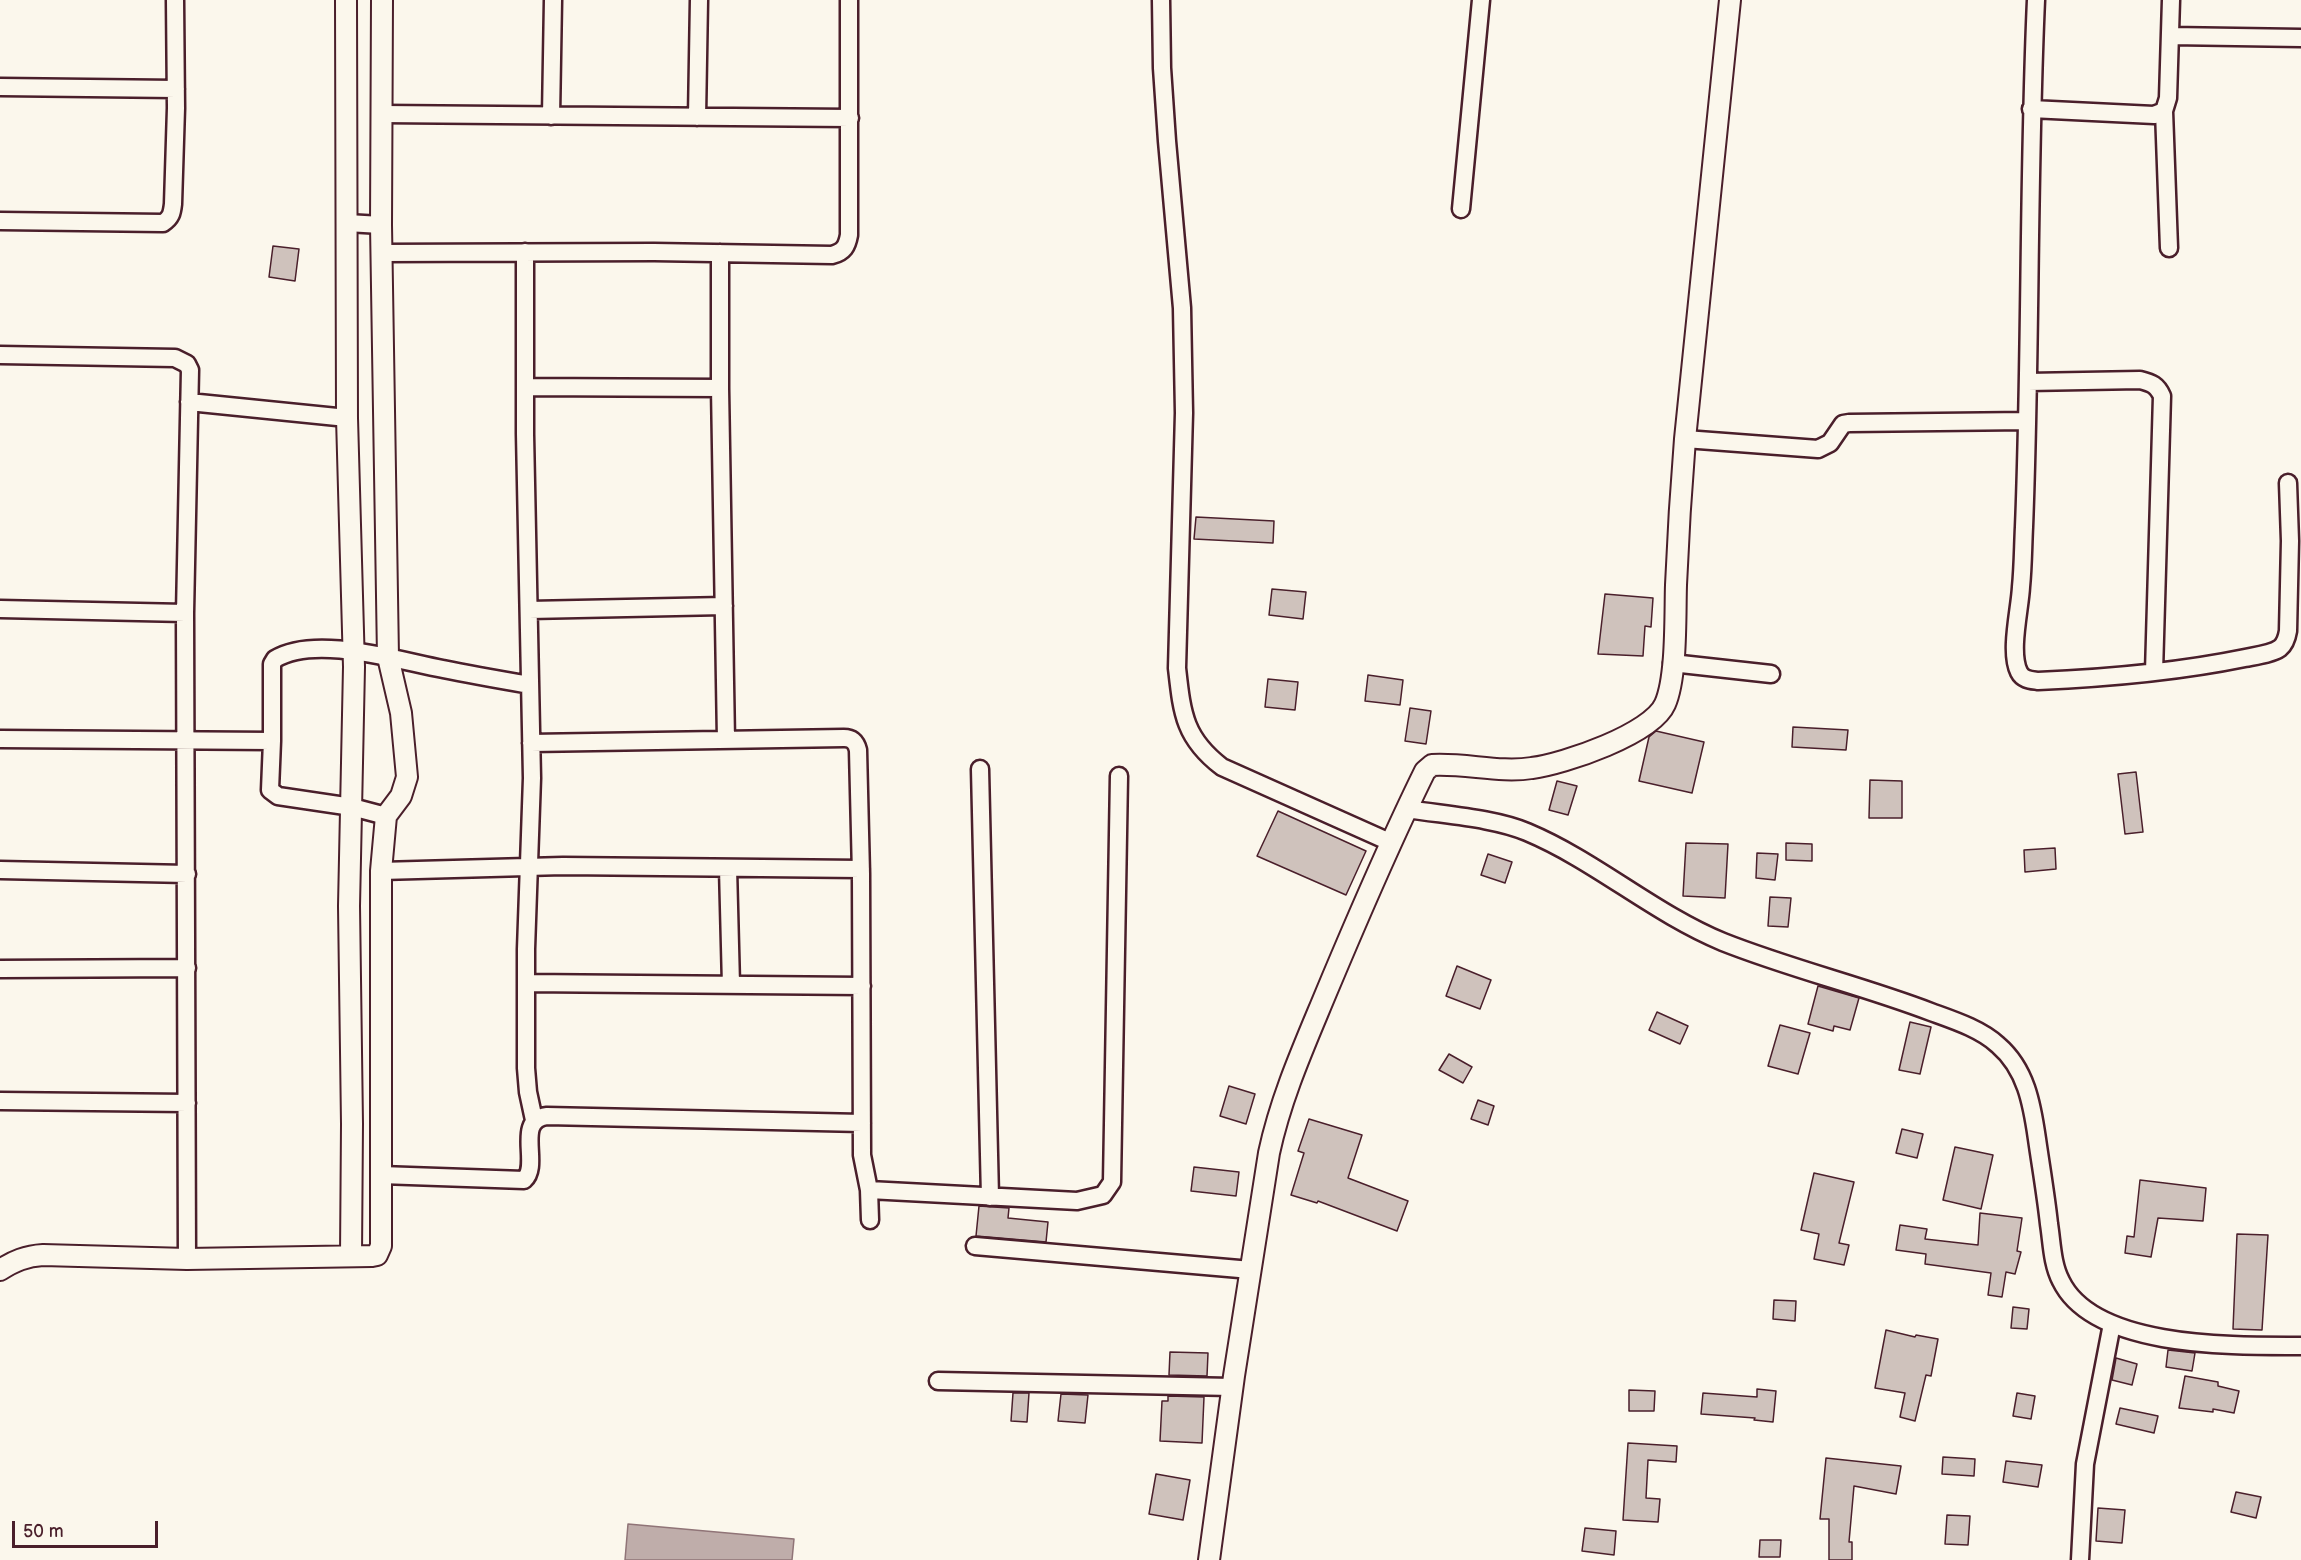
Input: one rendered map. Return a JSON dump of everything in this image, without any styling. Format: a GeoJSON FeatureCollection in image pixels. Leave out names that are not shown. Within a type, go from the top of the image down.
{"type":"FeatureCollection","features":[{"type":"Feature","properties":{"kind":"street"},"geometry":{"type":"LineString","coordinates":[[0,221],[163,223],[172,215],[176,89],[175,0]]}},
{"type":"Feature","properties":{"kind":"street"},"geometry":{"type":"LineString","coordinates":[[346,0],[347,418],[354,650],[349,906],[351,1255]]}},
{"type":"Feature","properties":{"kind":"street"},"geometry":{"type":"LineString","coordinates":[[0,1270],[13,1261],[43,1255],[187,1259],[372,1256],[380,1251],[381,871],[386,816],[401,796],[407,777],[402,720],[388,657],[381,225],[382,0]]}},
{"type":"Feature","properties":{"kind":"street"},"geometry":{"type":"LineString","coordinates":[[551,116],[553,0]]}},
{"type":"Feature","properties":{"kind":"street"},"geometry":{"type":"LineString","coordinates":[[697,117],[699,0]]}},
{"type":"Feature","properties":{"kind":"street"},"geometry":{"type":"LineString","coordinates":[[382,254],[525,252],[832,255],[841,253],[847,245],[849,235],[849,0]]}},
{"type":"Feature","properties":{"kind":"street"},"geometry":{"type":"LineString","coordinates":[[1161,0],[1166,130],[1182,308],[1184,413],[1177,668],[1180,700],[1196,742],[1222,767],[1392,843]]}},
{"type":"Feature","properties":{"kind":"street"},"geometry":{"type":"LineString","coordinates":[[1461,209],[1481,0]]}},
{"type":"Feature","properties":{"kind":"street"},"geometry":{"type":"LineString","coordinates":[[1209,1560],[1232,1387],[1269,1153],[1282,1101],[1354,925],[1425,771],[1432,765],[1506,770],[1535,768],[1606,745],[1632,733],[1654,719],[1665,703],[1672,663],[1685,439],[1730,0]]}},
{"type":"Feature","properties":{"kind":"street"},"geometry":{"type":"LineString","coordinates":[[2036,0],[2031,109],[2028,382],[2022,585],[2015,652],[2020,675],[2028,680],[2038,681],[2103,679],[2263,654],[2280,648],[2286,640],[2288,631],[2290,541],[2288,483]]}},
{"type":"Feature","properties":{"kind":"street"},"geometry":{"type":"LineString","coordinates":[[2169,248],[2164,111],[2168,98],[2171,0]]}},
{"type":"Feature","properties":{"kind":"street"},"geometry":{"type":"LineString","coordinates":[[2171,36],[2301,38]]}},
{"type":"Feature","properties":{"kind":"street"},"geometry":{"type":"LineString","coordinates":[[0,87],[176,89]]}},
{"type":"Feature","properties":{"kind":"street"},"geometry":{"type":"LineString","coordinates":[[2031,109],[2154,115],[2164,111]]}},
{"type":"Feature","properties":{"kind":"street"},"geometry":{"type":"LineString","coordinates":[[382,114],[850,118]]}},
{"type":"Feature","properties":{"kind":"street"},"geometry":{"type":"LineString","coordinates":[[347,223],[381,225]]}},
{"type":"Feature","properties":{"kind":"street"},"geometry":{"type":"LineString","coordinates":[[381,1175],[524,1180],[529,1173],[531,1128],[534,1120],[526,1079],[531,743],[525,252]]}},
{"type":"Feature","properties":{"kind":"street"},"geometry":{"type":"LineString","coordinates":[[720,253],[726,740]]}},
{"type":"Feature","properties":{"kind":"street"},"geometry":{"type":"LineString","coordinates":[[0,355],[176,358],[187,364],[190,370],[185,613],[187,1259]]}},
{"type":"Feature","properties":{"kind":"street"},"geometry":{"type":"LineString","coordinates":[[2028,382],[2140,380],[2152,383],[2159,388],[2162,396],[2154,672]]}},
{"type":"Feature","properties":{"kind":"street"},"geometry":{"type":"LineString","coordinates":[[525,387],[720,388]]}},
{"type":"Feature","properties":{"kind":"street"},"geometry":{"type":"LineString","coordinates":[[189,402],[347,418]]}},
{"type":"Feature","properties":{"kind":"street"},"geometry":{"type":"LineString","coordinates":[[1685,439],[1818,449],[1830,443],[1843,424],[1849,423],[2027,421]]}},
{"type":"Feature","properties":{"kind":"street"},"geometry":{"type":"LineString","coordinates":[[529,610],[724,606]]}},
{"type":"Feature","properties":{"kind":"street"},"geometry":{"type":"LineString","coordinates":[[0,609],[185,613]]}},
{"type":"Feature","properties":{"kind":"street"},"geometry":{"type":"LineString","coordinates":[[386,816],[352,807],[273,794],[269,783],[272,741],[272,664],[275,659],[300,651],[354,650],[530,685]]}},
{"type":"Feature","properties":{"kind":"street"},"geometry":{"type":"LineString","coordinates":[[1672,663],[1771,674]]}},
{"type":"Feature","properties":{"kind":"street"},"geometry":{"type":"LineString","coordinates":[[531,743],[844,738],[850,738],[856,743],[861,869],[863,1162],[870,1190],[870,1220]]}},
{"type":"Feature","properties":{"kind":"street"},"geometry":{"type":"LineString","coordinates":[[0,740],[272,741]]}},
{"type":"Feature","properties":{"kind":"street"},"geometry":{"type":"LineString","coordinates":[[980,769],[990,1197]]}},
{"type":"Feature","properties":{"kind":"street"},"geometry":{"type":"LineString","coordinates":[[870,1190],[1077,1201],[1102,1196],[1112,1182],[1119,776]]}},
{"type":"Feature","properties":{"kind":"street"},"geometry":{"type":"LineString","coordinates":[[1408,809],[1497,824],[1526,832],[1550,842],[1676,918],[1720,940],[1904,1001],[1991,1038],[2012,1059],[2028,1091],[2035,1123],[2055,1265],[2066,1291],[2074,1299],[2096,1316],[2144,1335],[2187,1341],[2301,1346]]}},
{"type":"Feature","properties":{"kind":"street"},"geometry":{"type":"LineString","coordinates":[[381,871],[530,867],[861,869]]}},
{"type":"Feature","properties":{"kind":"street"},"geometry":{"type":"LineString","coordinates":[[728,868],[731,985]]}},
{"type":"Feature","properties":{"kind":"street"},"geometry":{"type":"LineString","coordinates":[[0,870],[187,874]]}},
{"type":"Feature","properties":{"kind":"street"},"geometry":{"type":"LineString","coordinates":[[0,969],[187,968]]}},
{"type":"Feature","properties":{"kind":"street"},"geometry":{"type":"LineString","coordinates":[[526,983],[862,986]]}},
{"type":"Feature","properties":{"kind":"street"},"geometry":{"type":"LineString","coordinates":[[0,1101],[187,1103]]}},
{"type":"Feature","properties":{"kind":"street"},"geometry":{"type":"LineString","coordinates":[[534,1120],[547,1116],[862,1123]]}},
{"type":"Feature","properties":{"kind":"street"},"geometry":{"type":"LineString","coordinates":[[975,1246],[1251,1270]]}},
{"type":"Feature","properties":{"kind":"street"},"geometry":{"type":"LineString","coordinates":[[2080,1560],[2085,1464],[2112,1324]]}},
{"type":"Feature","properties":{"kind":"street"},"geometry":{"type":"LineString","coordinates":[[938,1381],[1232,1387]]}},
{"type":"Feature","properties":{"kind":"shaded area"},"geometry":{"type":"Polygon","coordinates":[[[628,1524],[794,1539],[792,1560],[625,1560],[628,1524]]]}},
{"type":"Feature","properties":{"kind":"building"},"geometry":{"type":"Polygon","coordinates":[[[273,246],[299,249],[295,281],[269,277],[273,246]]]}},
{"type":"Feature","properties":{"kind":"building"},"geometry":{"type":"Polygon","coordinates":[[[1196,517],[1274,521],[1273,543],[1194,539],[1196,517]]]}},
{"type":"Feature","properties":{"kind":"building"},"geometry":{"type":"Polygon","coordinates":[[[1272,589],[1306,592],[1303,619],[1269,615],[1272,589]]]}},
{"type":"Feature","properties":{"kind":"building"},"geometry":{"type":"Polygon","coordinates":[[[1605,594],[1653,598],[1651,627],[1645,626],[1643,656],[1598,654],[1605,594]]]}},
{"type":"Feature","properties":{"kind":"building"},"geometry":{"type":"Polygon","coordinates":[[[1368,675],[1403,680],[1400,705],[1365,701],[1368,675]]]}},
{"type":"Feature","properties":{"kind":"building"},"geometry":{"type":"Polygon","coordinates":[[[1268,679],[1298,682],[1295,710],[1265,707],[1268,679]]]}},
{"type":"Feature","properties":{"kind":"building"},"geometry":{"type":"Polygon","coordinates":[[[1410,708],[1431,711],[1426,744],[1405,741],[1410,708]]]}},
{"type":"Feature","properties":{"kind":"building"},"geometry":{"type":"Polygon","coordinates":[[[1793,727],[1848,730],[1846,750],[1792,747],[1793,727]]]}},
{"type":"Feature","properties":{"kind":"building"},"geometry":{"type":"Polygon","coordinates":[[[1656,731],[1704,742],[1692,793],[1639,781],[1649,737],[1656,731]]]}},
{"type":"Feature","properties":{"kind":"building"},"geometry":{"type":"Polygon","coordinates":[[[2136,772],[2143,832],[2125,834],[2118,774],[2136,772]]]}},
{"type":"Feature","properties":{"kind":"building"},"geometry":{"type":"Polygon","coordinates":[[[1870,780],[1902,781],[1902,818],[1869,818],[1870,780]]]}},
{"type":"Feature","properties":{"kind":"building"},"geometry":{"type":"Polygon","coordinates":[[[1557,781],[1577,786],[1568,815],[1549,810],[1557,781]]]}},
{"type":"Feature","properties":{"kind":"building"},"geometry":{"type":"Polygon","coordinates":[[[1278,811],[1366,851],[1346,895],[1257,856],[1278,811]]]}},
{"type":"Feature","properties":{"kind":"building"},"geometry":{"type":"Polygon","coordinates":[[[1686,843],[1728,844],[1725,898],[1683,896],[1686,843]]]}},
{"type":"Feature","properties":{"kind":"building"},"geometry":{"type":"Polygon","coordinates":[[[1786,843],[1812,844],[1812,861],[1786,860],[1786,843]]]}},
{"type":"Feature","properties":{"kind":"building"},"geometry":{"type":"Polygon","coordinates":[[[2055,848],[2056,869],[2025,872],[2024,850],[2055,848]]]}},
{"type":"Feature","properties":{"kind":"building"},"geometry":{"type":"Polygon","coordinates":[[[1757,853],[1778,854],[1775,880],[1756,878],[1757,853]]]}},
{"type":"Feature","properties":{"kind":"building"},"geometry":{"type":"Polygon","coordinates":[[[1488,854],[1512,862],[1505,883],[1481,875],[1488,854]]]}},
{"type":"Feature","properties":{"kind":"building"},"geometry":{"type":"Polygon","coordinates":[[[1770,897],[1791,898],[1788,927],[1768,926],[1770,897]]]}},
{"type":"Feature","properties":{"kind":"building"},"geometry":{"type":"Polygon","coordinates":[[[1457,966],[1491,980],[1480,1009],[1446,996],[1457,966]]]}},
{"type":"Feature","properties":{"kind":"building"},"geometry":{"type":"Polygon","coordinates":[[[1818,986],[1859,998],[1850,1030],[1834,1026],[1833,1031],[1808,1024],[1818,986]]]}},
{"type":"Feature","properties":{"kind":"building"},"geometry":{"type":"Polygon","coordinates":[[[1657,1012],[1688,1026],[1680,1044],[1649,1030],[1657,1012]]]}},
{"type":"Feature","properties":{"kind":"building"},"geometry":{"type":"Polygon","coordinates":[[[1910,1022],[1931,1027],[1920,1074],[1899,1070],[1910,1022]]]}},
{"type":"Feature","properties":{"kind":"building"},"geometry":{"type":"Polygon","coordinates":[[[1780,1025],[1810,1033],[1798,1074],[1768,1066],[1780,1025]]]}},
{"type":"Feature","properties":{"kind":"building"},"geometry":{"type":"Polygon","coordinates":[[[1449,1054],[1472,1067],[1463,1083],[1439,1070],[1449,1054]]]}},
{"type":"Feature","properties":{"kind":"building"},"geometry":{"type":"Polygon","coordinates":[[[1229,1086],[1255,1094],[1246,1124],[1220,1116],[1229,1086]]]}},
{"type":"Feature","properties":{"kind":"building"},"geometry":{"type":"Polygon","coordinates":[[[1478,1100],[1494,1106],[1488,1125],[1471,1119],[1478,1100]]]}},
{"type":"Feature","properties":{"kind":"building"},"geometry":{"type":"Polygon","coordinates":[[[1309,1119],[1362,1135],[1348,1178],[1408,1201],[1397,1231],[1318,1201],[1317,1203],[1291,1195],[1304,1153],[1298,1151],[1309,1119]]]}},
{"type":"Feature","properties":{"kind":"building"},"geometry":{"type":"Polygon","coordinates":[[[1902,1129],[1923,1134],[1917,1158],[1896,1153],[1902,1129]]]}},
{"type":"Feature","properties":{"kind":"building"},"geometry":{"type":"Polygon","coordinates":[[[1955,1147],[1993,1155],[1981,1209],[1943,1200],[1955,1147]]]}},
{"type":"Feature","properties":{"kind":"building"},"geometry":{"type":"Polygon","coordinates":[[[1194,1167],[1239,1172],[1236,1196],[1191,1191],[1194,1167]]]}},
{"type":"Feature","properties":{"kind":"building"},"geometry":{"type":"Polygon","coordinates":[[[1814,1173],[1854,1182],[1839,1243],[1849,1245],[1844,1265],[1814,1259],[1819,1234],[1801,1230],[1814,1173]]]}},
{"type":"Feature","properties":{"kind":"building"},"geometry":{"type":"Polygon","coordinates":[[[2140,1180],[2206,1188],[2203,1221],[2158,1218],[2151,1257],[2125,1253],[2127,1236],[2134,1237],[2140,1180]]]}},
{"type":"Feature","properties":{"kind":"building"},"geometry":{"type":"Polygon","coordinates":[[[979,1206],[1009,1208],[1008,1218],[1048,1222],[1046,1242],[976,1236],[979,1206]]]}},
{"type":"Feature","properties":{"kind":"building"},"geometry":{"type":"Polygon","coordinates":[[[1980,1213],[2022,1218],[2017,1251],[2021,1252],[2015,1274],[2006,1272],[2002,1297],[1988,1295],[1991,1273],[1925,1264],[1926,1254],[1896,1250],[1900,1225],[1927,1229],[1925,1239],[1978,1245],[1980,1213]]]}},
{"type":"Feature","properties":{"kind":"building"},"geometry":{"type":"Polygon","coordinates":[[[2237,1234],[2268,1235],[2262,1330],[2233,1329],[2237,1234]]]}},
{"type":"Feature","properties":{"kind":"building"},"geometry":{"type":"Polygon","coordinates":[[[1774,1300],[1796,1301],[1795,1321],[1773,1319],[1774,1300]]]}},
{"type":"Feature","properties":{"kind":"building"},"geometry":{"type":"Polygon","coordinates":[[[2013,1307],[2029,1309],[2027,1329],[2011,1328],[2013,1307]]]}},
{"type":"Feature","properties":{"kind":"building"},"geometry":{"type":"Polygon","coordinates":[[[1886,1330],[1915,1337],[1916,1335],[1938,1339],[1931,1376],[1926,1375],[1915,1421],[1900,1417],[1905,1393],[1875,1388],[1886,1330]]]}},
{"type":"Feature","properties":{"kind":"building"},"geometry":{"type":"Polygon","coordinates":[[[2168,1350],[2195,1353],[2192,1371],[2166,1367],[2168,1350]]]}},
{"type":"Feature","properties":{"kind":"building"},"geometry":{"type":"Polygon","coordinates":[[[1170,1352],[1208,1353],[1207,1376],[1169,1375],[1170,1352]]]}},
{"type":"Feature","properties":{"kind":"building"},"geometry":{"type":"Polygon","coordinates":[[[2116,1358],[2137,1364],[2132,1385],[2112,1380],[2116,1358]]]}},
{"type":"Feature","properties":{"kind":"building"},"geometry":{"type":"Polygon","coordinates":[[[2185,1376],[2218,1382],[2218,1386],[2239,1391],[2234,1413],[2213,1409],[2213,1412],[2179,1408],[2185,1376]]]}},
{"type":"Feature","properties":{"kind":"building"},"geometry":{"type":"Polygon","coordinates":[[[1757,1389],[1776,1391],[1773,1422],[1754,1420],[1755,1418],[1701,1414],[1703,1393],[1757,1397],[1757,1389]]]}},
{"type":"Feature","properties":{"kind":"building"},"geometry":{"type":"Polygon","coordinates":[[[1629,1390],[1655,1391],[1654,1411],[1629,1411],[1629,1390]]]}},
{"type":"Feature","properties":{"kind":"building"},"geometry":{"type":"Polygon","coordinates":[[[1013,1393],[1029,1393],[1027,1422],[1011,1421],[1013,1393]]]}},
{"type":"Feature","properties":{"kind":"building"},"geometry":{"type":"Polygon","coordinates":[[[2017,1393],[2035,1396],[2031,1419],[2013,1416],[2017,1393]]]}},
{"type":"Feature","properties":{"kind":"building"},"geometry":{"type":"Polygon","coordinates":[[[1061,1394],[1088,1395],[1085,1423],[1058,1421],[1061,1394]]]}},
{"type":"Feature","properties":{"kind":"building"},"geometry":{"type":"Polygon","coordinates":[[[1168,1396],[1204,1397],[1202,1443],[1160,1441],[1162,1401],[1168,1401],[1168,1396]]]}},
{"type":"Feature","properties":{"kind":"building"},"geometry":{"type":"Polygon","coordinates":[[[2120,1408],[2158,1416],[2154,1433],[2116,1424],[2120,1408]]]}},
{"type":"Feature","properties":{"kind":"building"},"geometry":{"type":"Polygon","coordinates":[[[1628,1443],[1677,1446],[1676,1462],[1648,1460],[1646,1498],[1660,1499],[1658,1522],[1623,1520],[1628,1443]]]}},
{"type":"Feature","properties":{"kind":"building"},"geometry":{"type":"Polygon","coordinates":[[[1943,1457],[1975,1459],[1974,1476],[1942,1474],[1943,1457]]]}},
{"type":"Feature","properties":{"kind":"building"},"geometry":{"type":"Polygon","coordinates":[[[1826,1458],[1901,1466],[1896,1494],[1854,1486],[1849,1542],[1852,1542],[1852,1560],[1829,1560],[1829,1519],[1820,1519],[1826,1458]]]}},
{"type":"Feature","properties":{"kind":"building"},"geometry":{"type":"Polygon","coordinates":[[[2006,1461],[2042,1465],[2038,1487],[2003,1482],[2006,1461]]]}},
{"type":"Feature","properties":{"kind":"building"},"geometry":{"type":"Polygon","coordinates":[[[1156,1474],[1190,1480],[1183,1520],[1149,1514],[1156,1474]]]}},
{"type":"Feature","properties":{"kind":"building"},"geometry":{"type":"Polygon","coordinates":[[[2236,1492],[2261,1497],[2256,1518],[2231,1512],[2236,1492]]]}},
{"type":"Feature","properties":{"kind":"building"},"geometry":{"type":"Polygon","coordinates":[[[2098,1508],[2125,1510],[2122,1543],[2096,1541],[2098,1508]]]}},
{"type":"Feature","properties":{"kind":"building"},"geometry":{"type":"Polygon","coordinates":[[[1947,1515],[1970,1516],[1968,1545],[1945,1544],[1947,1515]]]}},
{"type":"Feature","properties":{"kind":"building"},"geometry":{"type":"Polygon","coordinates":[[[1585,1528],[1616,1531],[1614,1555],[1582,1551],[1585,1528]]]}},
{"type":"Feature","properties":{"kind":"building"},"geometry":{"type":"Polygon","coordinates":[[[1760,1540],[1781,1540],[1780,1557],[1759,1557],[1760,1540]]]}}]}
